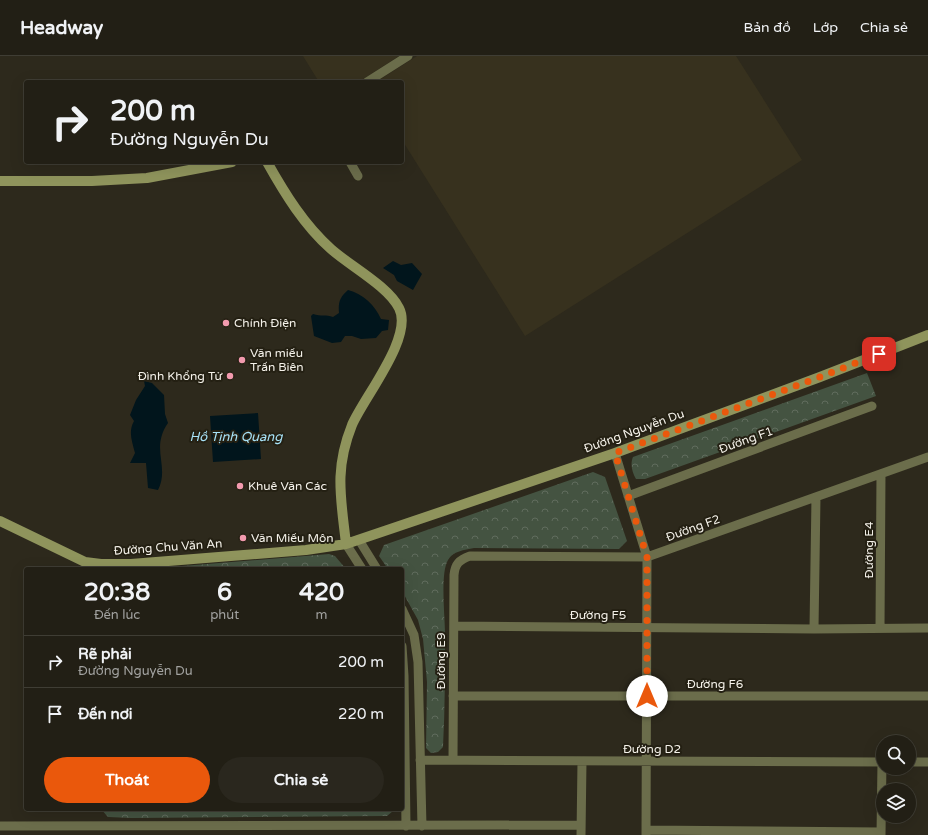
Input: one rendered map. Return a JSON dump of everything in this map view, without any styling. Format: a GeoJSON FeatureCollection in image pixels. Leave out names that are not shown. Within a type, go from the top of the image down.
{"type":"FeatureCollection","features":[{"type":"Feature","properties":{"kind":"main road"},"geometry":{"type":"LineString","coordinates":[[0,181],[92,181],[147,178],[221,164]]}},
{"type":"Feature","properties":{"kind":"main road"},"geometry":{"type":"LineString","coordinates":[[268,164],[290,201],[310,228],[332,249],[387,293],[399,308],[402,315],[401,335],[390,359],[352,425],[339,471],[346,544]]}},
{"type":"Feature","properties":{"kind":"main road","name":"Đường Nguyễn Du"},"geometry":{"type":"LineString","coordinates":[[346,544],[615,453],[820,377],[928,335]]}},
{"type":"Feature","properties":{"kind":"main road","name":"Đường Chu Văn An"},"geometry":{"type":"LineString","coordinates":[[0,521],[85,562],[101,564],[131,564],[306,550],[346,544]]}},
{"type":"Feature","properties":{"kind":"street"},"geometry":{"type":"LineString","coordinates":[[370,80],[408,56]]}},
{"type":"Feature","properties":{"kind":"street"},"geometry":{"type":"LineString","coordinates":[[351,164],[358,176]]}},
{"type":"Feature","properties":{"kind":"street","name":"Đường F1"},"geometry":{"type":"LineString","coordinates":[[628,496],[872,406]]}},
{"type":"Feature","properties":{"kind":"street"},"geometry":{"type":"LineString","coordinates":[[615,453],[647,557],[646,832],[881,833],[882,775]]}},
{"type":"Feature","properties":{"kind":"street","name":"Đường F2"},"geometry":{"type":"LineString","coordinates":[[458,563],[460,559],[470,556],[647,557],[928,457]]}},
{"type":"Feature","properties":{"kind":"street","name":"Đường E4"},"geometry":{"type":"LineString","coordinates":[[880,627],[881,474]]}},
{"type":"Feature","properties":{"kind":"street"},"geometry":{"type":"LineString","coordinates":[[814,629],[816,497]]}},
{"type":"Feature","properties":{"kind":"street"},"geometry":{"type":"LineString","coordinates":[[359,540],[377,567]]}},
{"type":"Feature","properties":{"kind":"street"},"geometry":{"type":"LineString","coordinates":[[346,544],[361,567]]}},
{"type":"Feature","properties":{"kind":"street","name":"Đường E9"},"geometry":{"type":"LineString","coordinates":[[453,760],[454,575],[458,563]]}},
{"type":"Feature","properties":{"kind":"street"},"geometry":{"type":"LineString","coordinates":[[404,613],[408,620],[417,648],[422,826]]}},
{"type":"Feature","properties":{"kind":"street","name":"Đường F5"},"geometry":{"type":"LineString","coordinates":[[454,626],[814,629],[880,627],[928,628]]}},
{"type":"Feature","properties":{"kind":"street"},"geometry":{"type":"LineString","coordinates":[[404,676],[406,826]]}},
{"type":"Feature","properties":{"kind":"street","name":"Đường F6"},"geometry":{"type":"LineString","coordinates":[[453,696],[928,696]]}},
{"type":"Feature","properties":{"kind":"street","name":"Đường D2"},"geometry":{"type":"LineString","coordinates":[[420,760],[876,762]]}},
{"type":"Feature","properties":{"kind":"street"},"geometry":{"type":"LineString","coordinates":[[581,835],[582,761]]}},
{"type":"Feature","properties":{"kind":"street"},"geometry":{"type":"LineString","coordinates":[[916,762],[928,762]]}},
{"type":"Feature","properties":{"kind":"street"},"geometry":{"type":"LineString","coordinates":[[0,826],[97,831],[361,826],[581,825]]}},
{"type":"Feature","properties":{"kind":"street"},"geometry":{"type":"LineString","coordinates":[[361,826],[364,835]]}},
{"type":"Feature","properties":{"kind":"shaded area"},"geometry":{"type":"Polygon","coordinates":[[[303,56],[399,56],[362,80],[318,80],[303,56]]]}},
{"type":"Feature","properties":{"kind":"shaded area"},"geometry":{"type":"Polygon","coordinates":[[[417,56],[736,56],[802,160],[525,336],[404,143],[404,80],[379,80],[417,56]]]}},
{"type":"Feature","properties":{"kind":"green space"},"geometry":{"type":"Polygon","coordinates":[[[867,373],[876,396],[645,479],[636,479],[632,465],[633,457],[867,373]]]}},
{"type":"Feature","properties":{"kind":"green space"},"geometry":{"type":"Polygon","coordinates":[[[593,472],[605,477],[627,541],[619,549],[474,548],[463,550],[450,557],[444,575],[445,704],[443,747],[438,752],[431,753],[426,748],[427,682],[423,639],[418,620],[404,595],[404,567],[387,567],[379,556],[384,545],[593,472]]]}},
{"type":"Feature","properties":{"kind":"green space"},"geometry":{"type":"Polygon","coordinates":[[[329,554],[335,556],[344,567],[170,567],[329,554]]]}},
{"type":"Feature","properties":{"kind":"green space"},"geometry":{"type":"Polygon","coordinates":[[[103,811],[393,811],[387,816],[108,817],[103,811]]]}},
{"type":"Feature","properties":{"kind":"water"},"geometry":{"type":"Polygon","coordinates":[[[393,261],[401,265],[412,263],[422,274],[413,290],[397,281],[394,275],[383,268],[393,261]]]}},
{"type":"Feature","properties":{"kind":"water"},"geometry":{"type":"Polygon","coordinates":[[[348,290],[359,294],[368,301],[381,319],[389,320],[388,330],[382,331],[376,338],[361,339],[352,336],[345,336],[341,342],[332,343],[314,336],[311,316],[313,314],[333,317],[339,313],[340,300],[348,290]]]}},
{"type":"Feature","properties":{"kind":"water"},"geometry":{"type":"Polygon","coordinates":[[[144,381],[152,383],[164,395],[165,414],[168,423],[163,432],[161,441],[160,449],[162,473],[158,490],[148,488],[146,463],[130,463],[135,453],[131,433],[134,421],[130,415],[136,400],[145,386],[144,381]]]}},
{"type":"Feature","properties":{"kind":"water","name":"Hồ Tịnh Quang"},"geometry":{"type":"Polygon","coordinates":[[[258,413],[261,459],[213,462],[210,416],[258,413]]]}},
{"type":"Feature","properties":{"kind":"place","name":"Chính Điện"},"geometry":{"type":"Point","coordinates":[226,323]}},
{"type":"Feature","properties":{"kind":"place","name":"Văn miếu Trấn Biên"},"geometry":{"type":"Point","coordinates":[242,360]}},
{"type":"Feature","properties":{"kind":"place","name":"Đình Khổng Tử"},"geometry":{"type":"Point","coordinates":[230,376]}},
{"type":"Feature","properties":{"kind":"place","name":"Khuê Văn Các"},"geometry":{"type":"Point","coordinates":[240,486]}},
{"type":"Feature","properties":{"kind":"place","name":"Văn Miếu Môn"},"geometry":{"type":"Point","coordinates":[243,538]}},
{"type":"Feature","properties":{"kind":"route"},"geometry":{"type":"LineString","coordinates":[[647,696],[647,557],[615,453],[879,354]]}}]}
